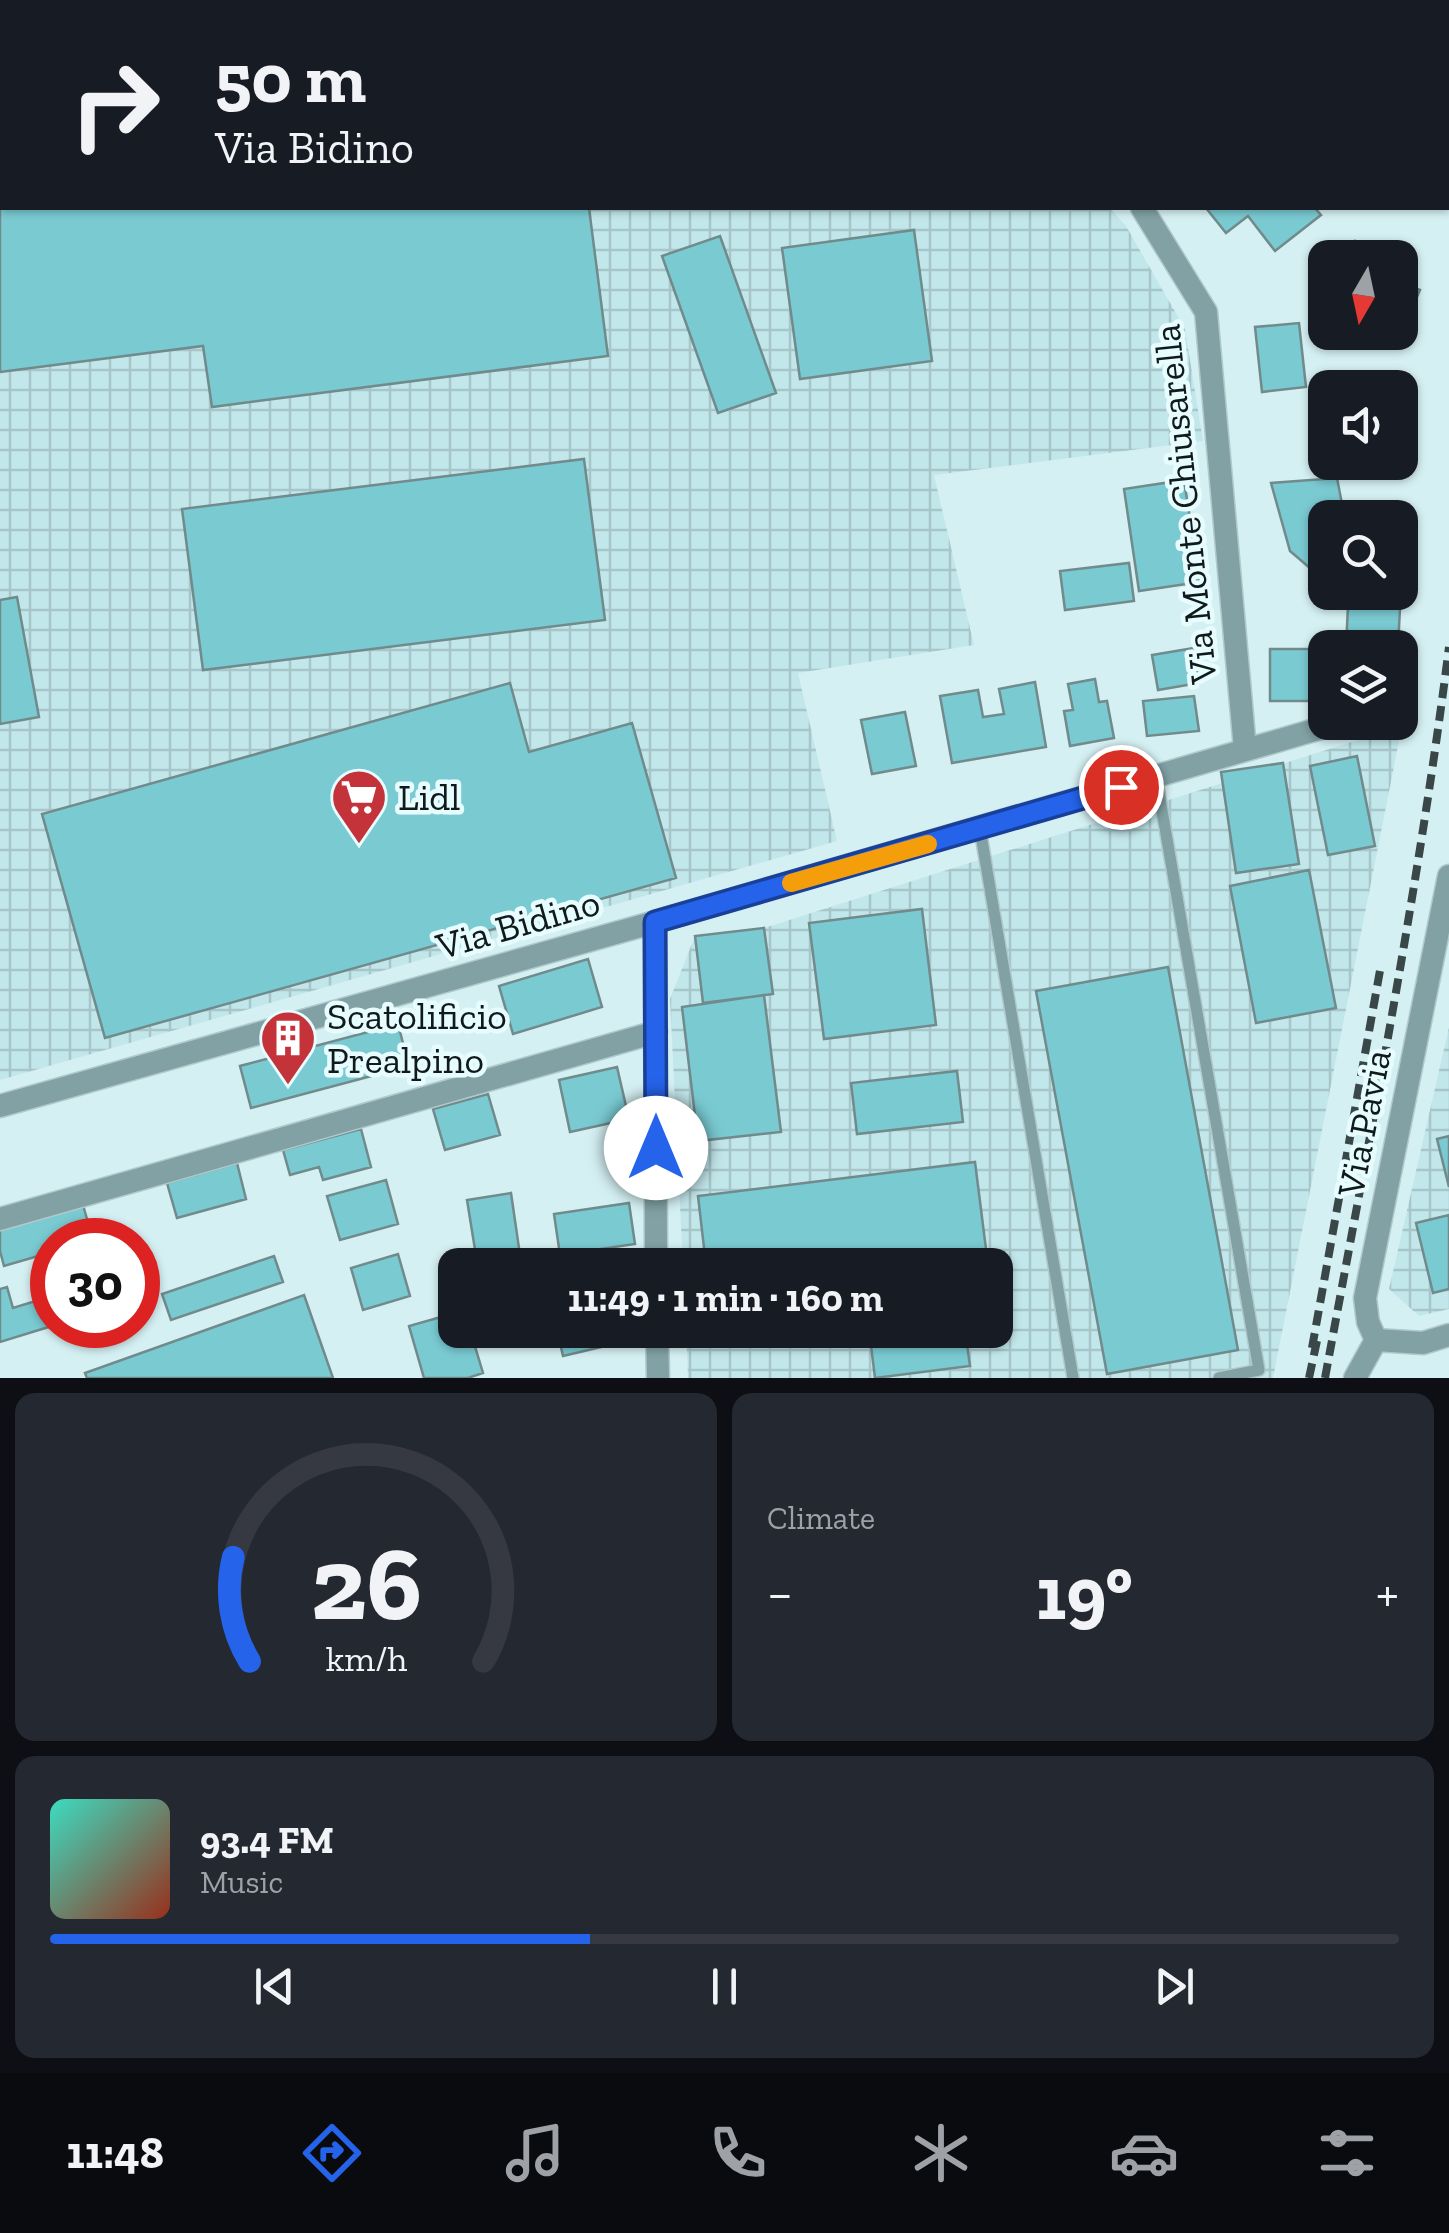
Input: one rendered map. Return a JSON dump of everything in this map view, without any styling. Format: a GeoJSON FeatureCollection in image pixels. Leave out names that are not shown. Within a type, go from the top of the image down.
{"type":"FeatureCollection","features":[{"type":"Feature","properties":{"kind":"street","name":"Via Monte Chiusarella"},"geometry":{"type":"LineString","coordinates":[[1143,210],[1206,312],[1245,749]]}},
{"type":"Feature","properties":{"kind":"street","name":"Via Bidino"},"geometry":{"type":"LineString","coordinates":[[0,1106],[980,829],[1308,731]]}},
{"type":"Feature","properties":{"kind":"street","name":"Via Pavia"},"geometry":{"type":"LineString","coordinates":[[1376,1340],[1368,1322],[1365,1298],[1449,876]]}},
{"type":"Feature","properties":{"kind":"street"},"geometry":{"type":"LineString","coordinates":[[655,922],[656,1248]]}},
{"type":"Feature","properties":{"kind":"street"},"geometry":{"type":"LineString","coordinates":[[0,1219],[656,1032]]}},
{"type":"Feature","properties":{"kind":"street"},"geometry":{"type":"LineString","coordinates":[[1355,1378],[1376,1340],[1423,1342],[1449,1336]]}},
{"type":"Feature","properties":{"kind":"street"},"geometry":{"type":"LineString","coordinates":[[657,1348],[658,1378]]}},
{"type":"Feature","properties":{"kind":"lane"},"geometry":{"type":"LineString","coordinates":[[1156,776],[1259,1370],[1219,1378]]}},
{"type":"Feature","properties":{"kind":"lane"},"geometry":{"type":"LineString","coordinates":[[980,829],[1072,1378]]}},
{"type":"Feature","properties":{"kind":"shaded area"},"geometry":{"type":"Polygon","coordinates":[[[0,210],[1112,210],[1126,226],[1185,329],[1203,441],[934,475],[974,645],[798,673],[837,841],[0,1080],[0,210]]]}},
{"type":"Feature","properties":{"kind":"shaded area"},"geometry":{"type":"Polygon","coordinates":[[[1358,740],[1399,740],[1273,1378],[688,1378],[687,1348],[1013,1348],[1013,1248],[682,1248],[670,999],[695,936],[764,928],[1358,740]]]}},
{"type":"Feature","properties":{"kind":"shaded area"},"geometry":{"type":"Polygon","coordinates":[[[1449,1027],[1449,1309],[1419,1316],[1389,1289],[1449,1027]]]}},
{"type":"Feature","properties":{"kind":"building"},"geometry":{"type":"Polygon","coordinates":[[[0,210],[589,210],[608,356],[212,407],[203,346],[0,372],[0,210]]]}},
{"type":"Feature","properties":{"kind":"building"},"geometry":{"type":"Polygon","coordinates":[[[1208,210],[1317,210],[1321,215],[1275,251],[1248,216],[1226,233],[1208,210]]]}},
{"type":"Feature","properties":{"kind":"building"},"geometry":{"type":"Polygon","coordinates":[[[914,230],[932,361],[800,379],[782,248],[914,230]]]}},
{"type":"Feature","properties":{"kind":"building"},"geometry":{"type":"Polygon","coordinates":[[[720,236],[776,393],[718,413],[662,256],[720,236]]]}},
{"type":"Feature","properties":{"kind":"building"},"geometry":{"type":"Polygon","coordinates":[[[1299,323],[1306,387],[1262,392],[1255,327],[1299,323]]]}},
{"type":"Feature","properties":{"kind":"building"},"geometry":{"type":"Polygon","coordinates":[[[584,459],[605,620],[203,670],[182,509],[584,459]]]}},
{"type":"Feature","properties":{"kind":"building"},"geometry":{"type":"Polygon","coordinates":[[[1184,480],[1200,582],[1139,591],[1124,489],[1184,480]]]}},
{"type":"Feature","properties":{"kind":"building"},"geometry":{"type":"Polygon","coordinates":[[[1337,480],[1341,500],[1308,500],[1308,566],[1290,551],[1271,483],[1337,480]]]}},
{"type":"Feature","properties":{"kind":"building"},"geometry":{"type":"Polygon","coordinates":[[[1129,563],[1134,601],[1065,610],[1060,571],[1129,563]]]}},
{"type":"Feature","properties":{"kind":"building"},"geometry":{"type":"Polygon","coordinates":[[[17,597],[39,717],[0,724],[0,600],[17,597]]]}},
{"type":"Feature","properties":{"kind":"building"},"geometry":{"type":"Polygon","coordinates":[[[1348,610],[1400,610],[1399,630],[1347,630],[1348,610]]]}},
{"type":"Feature","properties":{"kind":"building"},"geometry":{"type":"Polygon","coordinates":[[[1194,648],[1199,683],[1158,690],[1152,655],[1194,648]]]}},
{"type":"Feature","properties":{"kind":"building"},"geometry":{"type":"Polygon","coordinates":[[[1270,649],[1308,649],[1308,701],[1270,701],[1270,649]]]}},
{"type":"Feature","properties":{"kind":"building"},"geometry":{"type":"Polygon","coordinates":[[[1095,679],[1099,702],[1107,701],[1114,738],[1070,746],[1064,711],[1073,710],[1068,684],[1095,679]]]}},
{"type":"Feature","properties":{"kind":"building"},"geometry":{"type":"Polygon","coordinates":[[[1035,682],[1046,747],[952,763],[940,696],[978,690],[983,717],[1004,714],[999,689],[1035,682]]]}},
{"type":"Feature","properties":{"kind":"building","name":"Lidl"},"geometry":{"type":"Polygon","coordinates":[[[510,683],[529,752],[632,723],[676,878],[105,1038],[42,814],[510,683]]]}},
{"type":"Feature","properties":{"kind":"building"},"geometry":{"type":"Polygon","coordinates":[[[1194,696],[1199,731],[1147,736],[1143,701],[1194,696]]]}},
{"type":"Feature","properties":{"kind":"building"},"geometry":{"type":"Polygon","coordinates":[[[905,712],[916,766],[872,774],[861,720],[905,712]]]}},
{"type":"Feature","properties":{"kind":"building"},"geometry":{"type":"Polygon","coordinates":[[[1357,756],[1375,846],[1328,855],[1310,766],[1357,756]]]}},
{"type":"Feature","properties":{"kind":"building"},"geometry":{"type":"Polygon","coordinates":[[[1283,763],[1299,864],[1236,873],[1221,772],[1283,763]]]}},
{"type":"Feature","properties":{"kind":"building"},"geometry":{"type":"Polygon","coordinates":[[[1309,870],[1336,1008],[1256,1023],[1230,886],[1309,870]]]}},
{"type":"Feature","properties":{"kind":"building"},"geometry":{"type":"Polygon","coordinates":[[[922,909],[936,1025],[824,1039],[809,923],[922,909]]]}},
{"type":"Feature","properties":{"kind":"building"},"geometry":{"type":"Polygon","coordinates":[[[764,928],[773,994],[703,1003],[695,936],[764,928]]]}},
{"type":"Feature","properties":{"kind":"building"},"geometry":{"type":"Polygon","coordinates":[[[588,959],[602,1007],[513,1034],[499,986],[588,959]]]}},
{"type":"Feature","properties":{"kind":"building"},"geometry":{"type":"Polygon","coordinates":[[[1168,967],[1238,1350],[1107,1374],[1036,991],[1168,967]]]}},
{"type":"Feature","properties":{"kind":"building"},"geometry":{"type":"Polygon","coordinates":[[[764,995],[781,1132],[698,1141],[682,1007],[764,995]]]}},
{"type":"Feature","properties":{"kind":"building","name":"Scatolificio Prealpino"},"geometry":{"type":"Polygon","coordinates":[[[398,1024],[409,1066],[251,1108],[240,1066],[398,1024]]]}},
{"type":"Feature","properties":{"kind":"building"},"geometry":{"type":"Polygon","coordinates":[[[617,1067],[629,1119],[570,1132],[559,1080],[617,1067]]]}},
{"type":"Feature","properties":{"kind":"building"},"geometry":{"type":"Polygon","coordinates":[[[957,1071],[963,1122],[857,1134],[851,1083],[957,1071]]]}},
{"type":"Feature","properties":{"kind":"building"},"geometry":{"type":"Polygon","coordinates":[[[488,1094],[500,1135],[445,1150],[433,1109],[488,1094]]]}},
{"type":"Feature","properties":{"kind":"building"},"geometry":{"type":"Polygon","coordinates":[[[361,1129],[371,1167],[323,1180],[319,1167],[290,1175],[283,1150],[361,1129]]]}},
{"type":"Feature","properties":{"kind":"building"},"geometry":{"type":"Polygon","coordinates":[[[1449,1136],[1449,1187],[1437,1139],[1449,1136]]]}},
{"type":"Feature","properties":{"kind":"building"},"geometry":{"type":"Polygon","coordinates":[[[975,1162],[986,1248],[704,1248],[698,1196],[975,1162]]]}},
{"type":"Feature","properties":{"kind":"building"},"geometry":{"type":"Polygon","coordinates":[[[237,1163],[246,1199],[177,1218],[167,1183],[237,1163]]]}},
{"type":"Feature","properties":{"kind":"building"},"geometry":{"type":"Polygon","coordinates":[[[386,1180],[398,1224],[340,1240],[327,1196],[386,1180]]]}},
{"type":"Feature","properties":{"kind":"building"},"geometry":{"type":"Polygon","coordinates":[[[511,1193],[519,1248],[475,1248],[467,1200],[511,1193]]]}},
{"type":"Feature","properties":{"kind":"building"},"geometry":{"type":"Polygon","coordinates":[[[629,1203],[635,1244],[559,1248],[554,1214],[629,1203]]]}},
{"type":"Feature","properties":{"kind":"building"},"geometry":{"type":"Polygon","coordinates":[[[83,1205],[87,1218],[38,1218],[83,1205]]]}},
{"type":"Feature","properties":{"kind":"building"},"geometry":{"type":"Polygon","coordinates":[[[1449,1215],[1449,1289],[1433,1293],[1416,1223],[1449,1215]]]}},
{"type":"Feature","properties":{"kind":"building"},"geometry":{"type":"Polygon","coordinates":[[[30,1220],[30,1258],[4,1266],[0,1229],[30,1220]]]}},
{"type":"Feature","properties":{"kind":"building"},"geometry":{"type":"Polygon","coordinates":[[[398,1254],[410,1296],[363,1310],[351,1268],[398,1254]]]}},
{"type":"Feature","properties":{"kind":"building"},"geometry":{"type":"Polygon","coordinates":[[[274,1256],[283,1282],[171,1320],[162,1294],[274,1256]]]}},
{"type":"Feature","properties":{"kind":"building"},"geometry":{"type":"Polygon","coordinates":[[[7,1287],[13,1308],[30,1303],[30,1333],[0,1342],[0,1289],[7,1287]]]}},
{"type":"Feature","properties":{"kind":"building"},"geometry":{"type":"Polygon","coordinates":[[[304,1295],[333,1378],[87,1378],[85,1373],[304,1295]]]}},
{"type":"Feature","properties":{"kind":"building"},"geometry":{"type":"Polygon","coordinates":[[[438,1318],[438,1348],[475,1348],[483,1373],[468,1378],[424,1378],[409,1326],[438,1318]]]}},
{"type":"Feature","properties":{"kind":"building"},"geometry":{"type":"Polygon","coordinates":[[[561,1348],[597,1348],[563,1356],[561,1348]]]}},
{"type":"Feature","properties":{"kind":"building"},"geometry":{"type":"Polygon","coordinates":[[[871,1348],[968,1348],[970,1366],[875,1378],[871,1348]]]}},
{"type":"Feature","properties":{"kind":"railway"},"geometry":{"type":"LineString","coordinates":[[1325,1378],[1408,922],[1449,647]]}},
{"type":"Feature","properties":{"kind":"railway"},"geometry":{"type":"LineString","coordinates":[[1312,1348],[1381,965]]}},
{"type":"Feature","properties":{"kind":"railway"},"geometry":{"type":"LineString","coordinates":[[1309,1378],[1318,1336]]}},
{"type":"Feature","properties":{"kind":"slow traffic"},"geometry":{"type":"LineString","coordinates":[[791,883],[928,844]]}},
{"type":"Feature","properties":{"kind":"place","name":"Lidl"},"geometry":{"type":"Point","coordinates":[359,846]}},
{"type":"Feature","properties":{"kind":"place","name":"Scatolificio Prealpino"},"geometry":{"type":"Point","coordinates":[288,1087]}},
{"type":"Feature","properties":{"kind":"route"},"geometry":{"type":"LineString","coordinates":[[656,1148],[655,922],[1121,787]]}}]}
